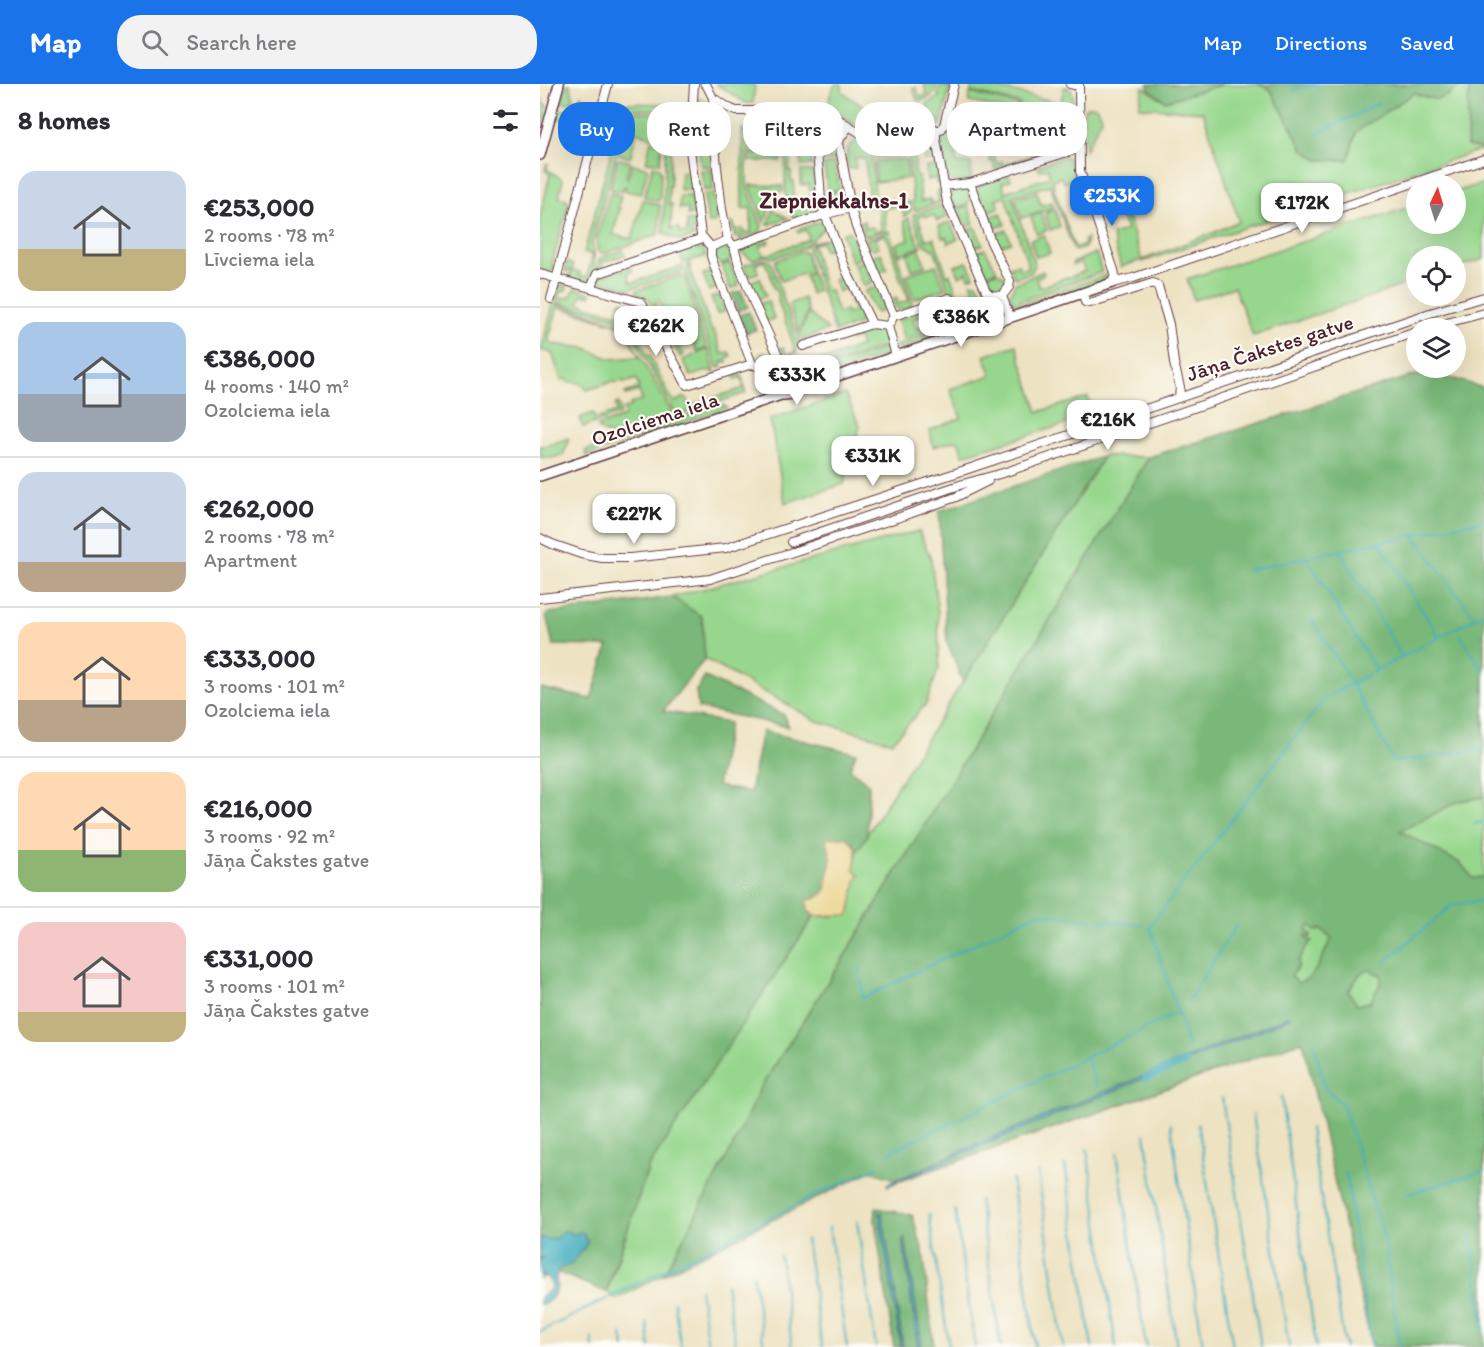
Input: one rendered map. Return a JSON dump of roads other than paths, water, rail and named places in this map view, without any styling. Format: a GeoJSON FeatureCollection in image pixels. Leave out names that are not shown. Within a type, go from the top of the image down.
{"type":"FeatureCollection","features":[{"type":"Feature","properties":{"kind":"street"},"geometry":{"type":"LineString","coordinates":[[540,155],[559,84]]}},
{"type":"Feature","properties":{"kind":"street"},"geometry":{"type":"LineString","coordinates":[[552,299],[608,84]]}},
{"type":"Feature","properties":{"kind":"street"},"geometry":{"type":"LineString","coordinates":[[694,84],[690,149],[701,235],[711,247],[711,256],[716,271],[752,364]]}},
{"type":"Feature","properties":{"kind":"street"},"geometry":{"type":"LineString","coordinates":[[843,123],[865,136],[906,132],[927,126],[941,130],[954,84]]}},
{"type":"Feature","properties":{"kind":"street"},"geometry":{"type":"LineString","coordinates":[[1070,84],[1079,85],[1079,102]]}},
{"type":"Feature","properties":{"kind":"street"},"geometry":{"type":"LineString","coordinates":[[707,85],[713,98],[722,209],[739,265],[777,353],[778,360],[774,373],[781,395]]}},
{"type":"Feature","properties":{"kind":"street"},"geometry":{"type":"LineString","coordinates":[[713,98],[731,109],[743,111]]}},
{"type":"Feature","properties":{"kind":"street"},"geometry":{"type":"LineString","coordinates":[[849,126],[839,143],[851,208],[859,234],[894,316]]}},
{"type":"Feature","properties":{"kind":"street"},"geometry":{"type":"LineString","coordinates":[[936,130],[947,202],[953,218],[986,291],[991,295],[1002,296]]}},
{"type":"Feature","properties":{"kind":"street"},"geometry":{"type":"LineString","coordinates":[[817,156],[820,198],[847,272],[872,324]]}},
{"type":"Feature","properties":{"kind":"street"},"geometry":{"type":"LineString","coordinates":[[944,186],[970,183],[1055,156]]}},
{"type":"Feature","properties":{"kind":"street"},"geometry":{"type":"LineString","coordinates":[[1080,156],[1080,171],[1114,270],[1112,283]]}},
{"type":"Feature","properties":{"kind":"street","name":"Ozolciema iela"},"geometry":{"type":"LineString","coordinates":[[540,476],[781,395],[786,391],[802,388],[1484,159]]}},
{"type":"Feature","properties":{"kind":"street"},"geometry":{"type":"LineString","coordinates":[[970,183],[991,242],[1010,281],[1009,287],[1002,296]]}},
{"type":"Feature","properties":{"kind":"street"},"geometry":{"type":"LineString","coordinates":[[711,247],[851,208]]}},
{"type":"Feature","properties":{"kind":"street"},"geometry":{"type":"LineString","coordinates":[[591,288],[597,274],[703,238]]}},
{"type":"Feature","properties":{"kind":"street"},"geometry":{"type":"LineString","coordinates":[[540,274],[641,302],[687,385],[752,364],[774,373]]}},
{"type":"Feature","properties":{"kind":"street"},"geometry":{"type":"LineString","coordinates":[[1083,293],[1085,302],[1090,303],[1153,283],[1158,286],[1170,324],[1174,363],[1180,387],[1179,397]]}},
{"type":"Feature","properties":{"kind":"street"},"geometry":{"type":"LineString","coordinates":[[1002,296],[1010,318]]}},
{"type":"Feature","properties":{"kind":"street","name":"Jāņa Čakstes gatve"},"geometry":{"type":"LineString","coordinates":[[540,538],[580,554],[602,558],[630,558],[726,548],[1484,297]]}},
{"type":"Feature","properties":{"kind":"street"},"geometry":{"type":"LineString","coordinates":[[896,356],[888,326],[894,316],[949,298]]}},
{"type":"Feature","properties":{"kind":"street"},"geometry":{"type":"LineString","coordinates":[[1465,318],[1484,313]]}},
{"type":"Feature","properties":{"kind":"street"},"geometry":{"type":"LineString","coordinates":[[803,346],[872,324],[888,326]]}},
{"type":"Feature","properties":{"kind":"street","name":"Jāņa Čakstes gatve"},"geometry":{"type":"LineString","coordinates":[[791,542],[963,484],[1003,473],[1406,335]]}},
{"type":"Feature","properties":{"kind":"street"},"geometry":{"type":"LineString","coordinates":[[540,598],[710,579],[946,501],[1003,473]]}},
{"type":"Feature","properties":{"kind":"water"},"geometry":{"type":"Polygon","coordinates":[[[1289,1016],[1290,1018],[1240,1039],[888,1186],[887,1184],[975,1145],[1289,1016]]]}},
{"type":"Feature","properties":{"kind":"water"},"geometry":{"type":"Polygon","coordinates":[[[879,1213],[882,1213],[903,1347],[901,1347],[879,1213]]]}},
{"type":"Feature","properties":{"kind":"water"},"geometry":{"type":"Polygon","coordinates":[[[564,1231],[574,1235],[584,1233],[587,1244],[572,1264],[559,1269],[556,1277],[557,1288],[553,1296],[545,1304],[540,1304],[540,1297],[550,1290],[552,1284],[548,1277],[543,1277],[542,1274],[540,1281],[540,1262],[544,1257],[540,1259],[540,1237],[556,1238],[564,1231]]]}},
{"type":"Feature","properties":{"kind":"water"},"geometry":{"type":"Polygon","coordinates":[[[905,1239],[922,1347],[918,1347],[903,1240],[905,1239]]]}},
{"type":"Feature","properties":{"kind":"waterway"},"geometry":{"type":"LineString","coordinates":[[1292,90],[1322,84]]}},
{"type":"Feature","properties":{"kind":"waterway"},"geometry":{"type":"LineString","coordinates":[[1317,134],[1379,103]]}},
{"type":"Feature","properties":{"kind":"waterway"},"geometry":{"type":"LineString","coordinates":[[1247,570],[1484,520]]}},
{"type":"Feature","properties":{"kind":"waterway"},"geometry":{"type":"LineString","coordinates":[[1414,536],[1475,618]]}},
{"type":"Feature","properties":{"kind":"waterway"},"geometry":{"type":"LineString","coordinates":[[1380,543],[1439,637]]}},
{"type":"Feature","properties":{"kind":"waterway"},"geometry":{"type":"LineString","coordinates":[[1340,551],[1402,657]]}},
{"type":"Feature","properties":{"kind":"waterway"},"geometry":{"type":"LineString","coordinates":[[1307,558],[1376,670]]}},
{"type":"Feature","properties":{"kind":"waterway"},"geometry":{"type":"LineString","coordinates":[[1330,695],[1484,613]]}},
{"type":"Feature","properties":{"kind":"waterway"},"geometry":{"type":"LineString","coordinates":[[1312,620],[1351,682],[1394,762],[1484,749]]}},
{"type":"Feature","properties":{"kind":"waterway"},"geometry":{"type":"LineString","coordinates":[[1459,633],[1484,672]]}},
{"type":"Feature","properties":{"kind":"waterway"},"geometry":{"type":"LineString","coordinates":[[1189,1048],[1150,926],[1326,697]]}},
{"type":"Feature","properties":{"kind":"waterway"},"geometry":{"type":"LineString","coordinates":[[1473,824],[1484,822]]}},
{"type":"Feature","properties":{"kind":"waterway"},"geometry":{"type":"LineString","coordinates":[[1385,962],[1452,905],[1484,900]]}},
{"type":"Feature","properties":{"kind":"waterway"},"geometry":{"type":"LineString","coordinates":[[860,967],[863,998],[1038,913],[1092,920]]}},
{"type":"Feature","properties":{"kind":"waterway"},"geometry":{"type":"LineString","coordinates":[[1098,920],[1143,925]]}},
{"type":"Feature","properties":{"kind":"waterway"},"geometry":{"type":"LineString","coordinates":[[1189,1000],[1237,924]]}},
{"type":"Feature","properties":{"kind":"waterway"},"geometry":{"type":"LineString","coordinates":[[888,1153],[1177,1013]]}},
{"type":"Feature","properties":{"kind":"waterway"},"geometry":{"type":"LineString","coordinates":[[1314,1043],[1325,1088],[1343,1105],[1384,1238],[1400,1347]]}},
{"type":"Feature","properties":{"kind":"waterway"},"geometry":{"type":"LineString","coordinates":[[1087,1058],[1096,1087]]}},
{"type":"Feature","properties":{"kind":"waterway"},"geometry":{"type":"LineString","coordinates":[[1146,1078],[1186,1062]]}},
{"type":"Feature","properties":{"kind":"waterway"},"geometry":{"type":"LineString","coordinates":[[1281,1096],[1316,1347]]}},
{"type":"Feature","properties":{"kind":"waterway"},"geometry":{"type":"LineString","coordinates":[[1222,1098],[1261,1347]]}},
{"type":"Feature","properties":{"kind":"waterway"},"geometry":{"type":"LineString","coordinates":[[1253,1114],[1289,1347]]}},
{"type":"Feature","properties":{"kind":"waterway"},"geometry":{"type":"LineString","coordinates":[[1171,1124],[1203,1347]]}},
{"type":"Feature","properties":{"kind":"waterway"},"geometry":{"type":"LineString","coordinates":[[1198,1124],[1233,1347]]}},
{"type":"Feature","properties":{"kind":"waterway"},"geometry":{"type":"LineString","coordinates":[[1310,1128],[1345,1347]]}},
{"type":"Feature","properties":{"kind":"waterway"},"geometry":{"type":"LineString","coordinates":[[1145,1134],[1177,1347]]}},
{"type":"Feature","properties":{"kind":"waterway"},"geometry":{"type":"LineString","coordinates":[[1087,1149],[1116,1347]]}},
{"type":"Feature","properties":{"kind":"waterway"},"geometry":{"type":"LineString","coordinates":[[1117,1153],[1146,1347]]}},
{"type":"Feature","properties":{"kind":"waterway"},"geometry":{"type":"LineString","coordinates":[[1065,1165],[1092,1347]]}},
{"type":"Feature","properties":{"kind":"waterway"},"geometry":{"type":"LineString","coordinates":[[540,1332],[817,1194],[878,1167]]}},
{"type":"Feature","properties":{"kind":"waterway"},"geometry":{"type":"LineString","coordinates":[[1407,1194],[1484,1171]]}},
{"type":"Feature","properties":{"kind":"waterway"},"geometry":{"type":"LineString","coordinates":[[1038,1172],[1063,1347]]}},
{"type":"Feature","properties":{"kind":"waterway"},"geometry":{"type":"LineString","coordinates":[[1346,1172],[1371,1347]]}},
{"type":"Feature","properties":{"kind":"waterway"},"geometry":{"type":"LineString","coordinates":[[1012,1179],[1035,1347]]}},
{"type":"Feature","properties":{"kind":"waterway"},"geometry":{"type":"LineString","coordinates":[[979,1199],[1001,1347]]}},
{"type":"Feature","properties":{"kind":"waterway"},"geometry":{"type":"LineString","coordinates":[[955,1210],[975,1347]]}},
{"type":"Feature","properties":{"kind":"waterway"},"geometry":{"type":"LineString","coordinates":[[929,1214],[949,1347]]}},
{"type":"Feature","properties":{"kind":"waterway"},"geometry":{"type":"LineString","coordinates":[[857,1221],[876,1347]]}},
{"type":"Feature","properties":{"kind":"waterway"},"geometry":{"type":"LineString","coordinates":[[829,1227],[847,1347]]}},
{"type":"Feature","properties":{"kind":"waterway"},"geometry":{"type":"LineString","coordinates":[[1471,1236],[1484,1330]]}},
{"type":"Feature","properties":{"kind":"waterway"},"geometry":{"type":"LineString","coordinates":[[806,1239],[822,1347]]}},
{"type":"Feature","properties":{"kind":"waterway"},"geometry":{"type":"LineString","coordinates":[[780,1256],[792,1347]]}},
{"type":"Feature","properties":{"kind":"waterway"},"geometry":{"type":"LineString","coordinates":[[753,1275],[764,1347]]}},
{"type":"Feature","properties":{"kind":"waterway"},"geometry":{"type":"LineString","coordinates":[[726,1284],[736,1347]]}},
{"type":"Feature","properties":{"kind":"waterway"},"geometry":{"type":"LineString","coordinates":[[700,1290],[708,1347]]}},
{"type":"Feature","properties":{"kind":"waterway"},"geometry":{"type":"LineString","coordinates":[[674,1302],[681,1347]]}},
{"type":"Feature","properties":{"kind":"waterway"},"geometry":{"type":"LineString","coordinates":[[647,1322],[650,1347]]}},
{"type":"Feature","properties":{"kind":"waterway"},"geometry":{"type":"LineString","coordinates":[[622,1334],[624,1347]]}},
{"type":"Feature","properties":{"kind":"waterway"},"geometry":{"type":"LineString","coordinates":[[592,1338],[593,1347]]}},
{"type":"Feature","properties":{"kind":"district","name":"Ziepniekkalns-1"},"geometry":{"type":"Point","coordinates":[834,200]}}]}
